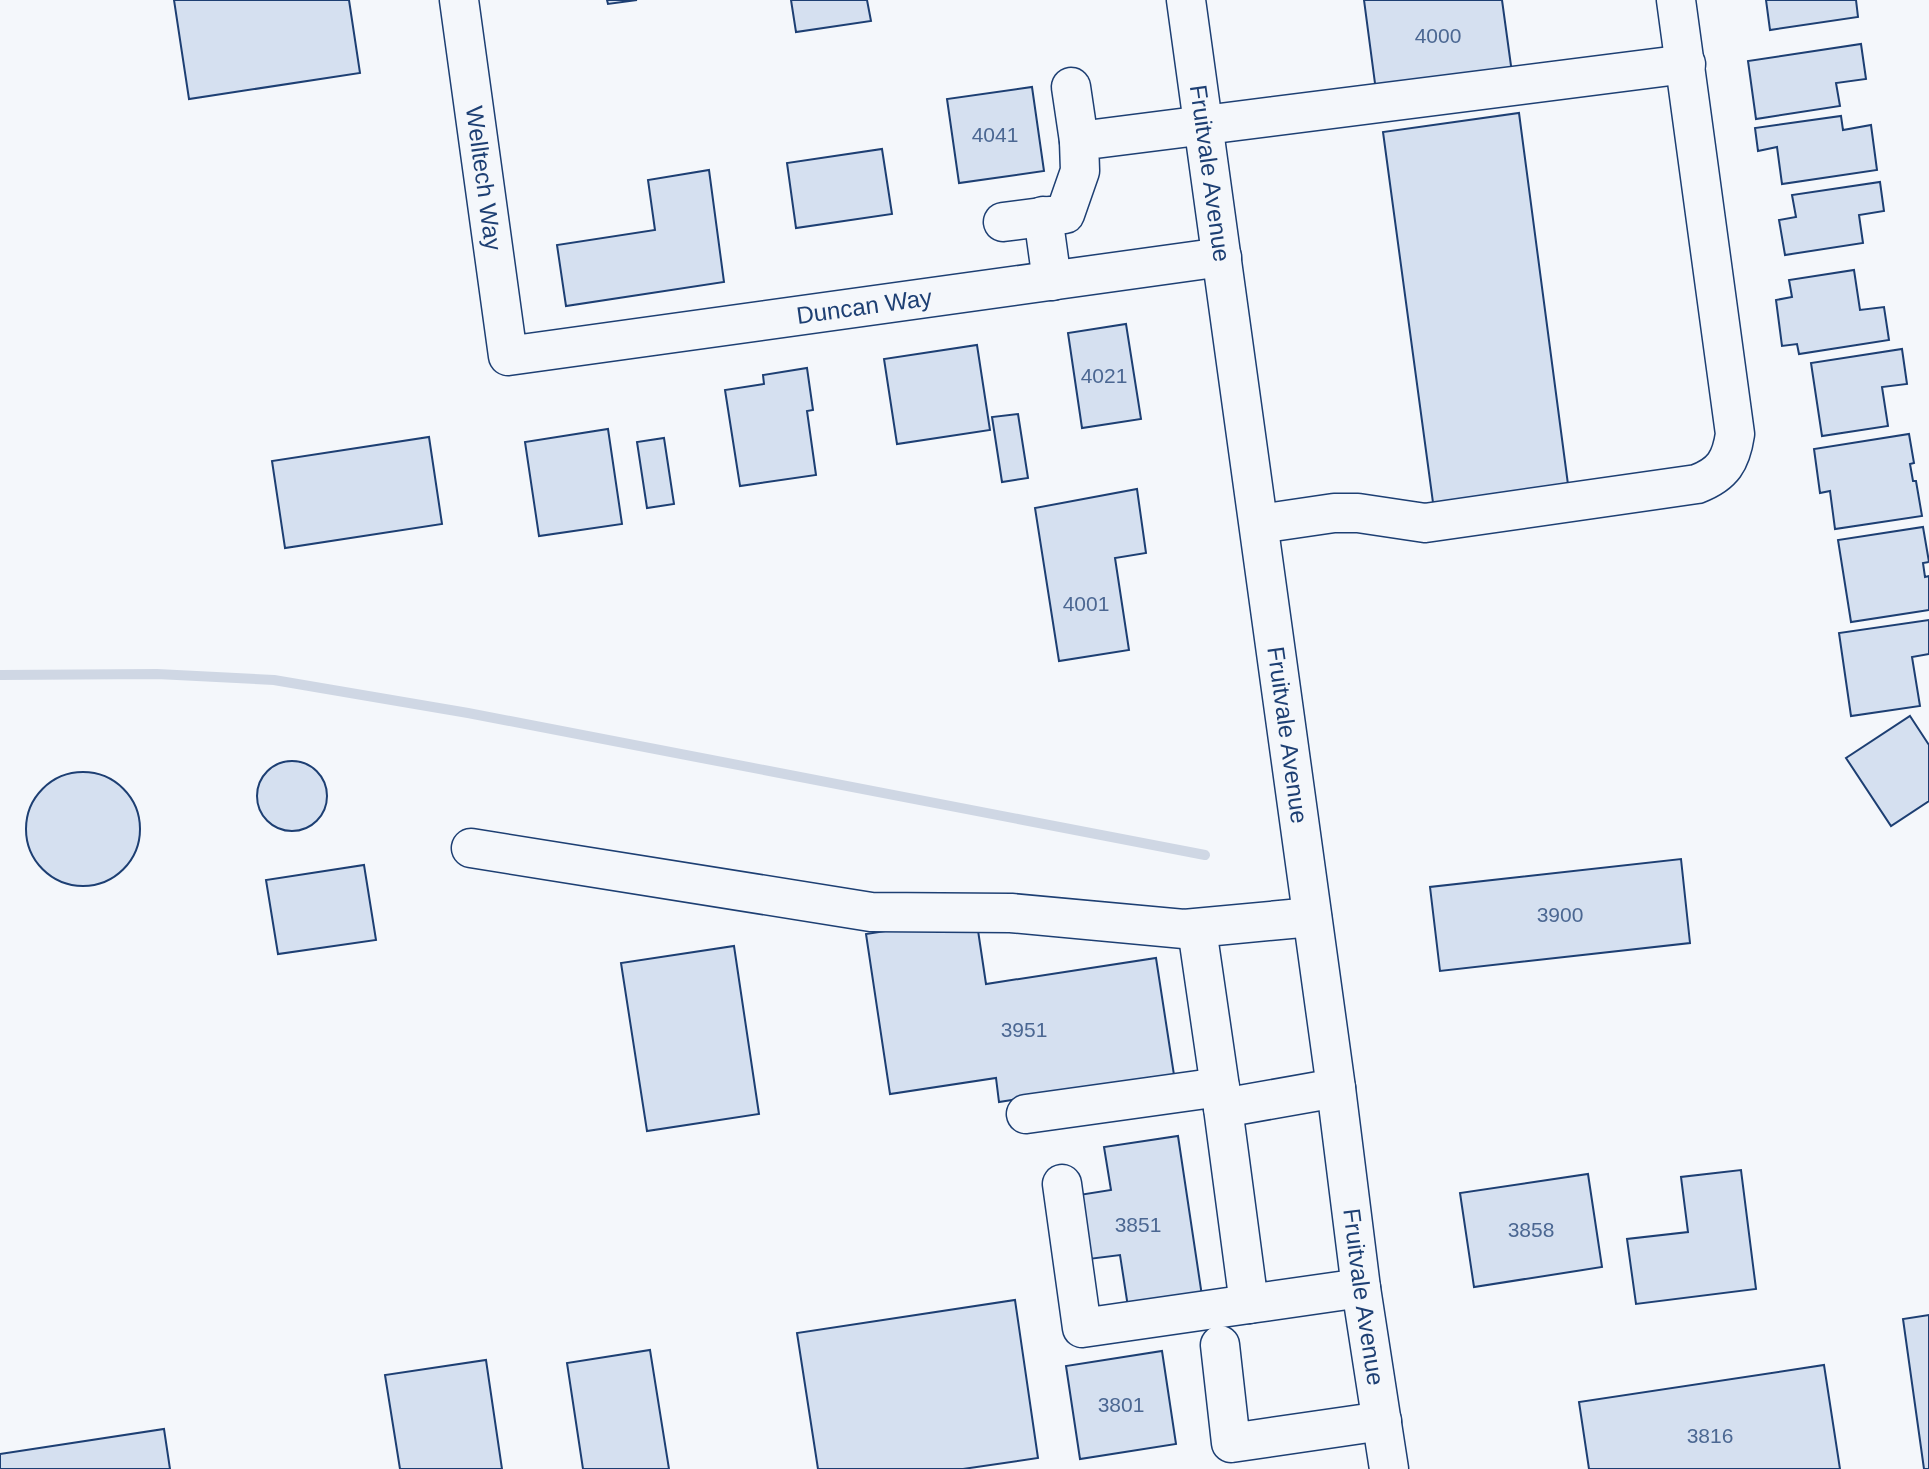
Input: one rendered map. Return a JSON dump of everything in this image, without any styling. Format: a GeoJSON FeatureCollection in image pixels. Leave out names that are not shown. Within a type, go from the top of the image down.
{"type":"FeatureCollection","features":[{"type":"Feature","properties":{"kind":"main road","name":"Welltech Way"},"geometry":{"type":"LineString","coordinates":[[459,0],[508,356]]}},
{"type":"Feature","properties":{"kind":"main road","name":"Fruitvale Avenue"},"geometry":{"type":"LineString","coordinates":[[1186,0],[1389,1469]]}},
{"type":"Feature","properties":{"kind":"main road"},"geometry":{"type":"LineString","coordinates":[[1259,524],[1334,513],[1358,513],[1425,523],[1697,484],[1714,478],[1733,452],[1735,434],[1676,0]]}},
{"type":"Feature","properties":{"kind":"main road"},"geometry":{"type":"LineString","coordinates":[[1079,141],[1686,64]]}},
{"type":"Feature","properties":{"kind":"main road"},"geometry":{"type":"LineString","coordinates":[[1003,222],[1065,214],[1080,171],[1079,141],[1071,88]]}},
{"type":"Feature","properties":{"kind":"main road"},"geometry":{"type":"LineString","coordinates":[[1043,216],[1052,281]]}},
{"type":"Feature","properties":{"kind":"main road","name":"Duncan Way"},"geometry":{"type":"LineString","coordinates":[[508,356],[1222,257]]}},
{"type":"Feature","properties":{"kind":"main road"},"geometry":{"type":"LineString","coordinates":[[471,848],[871,912],[1011,913],[1197,929],[1312,916]]}},
{"type":"Feature","properties":{"kind":"main road"},"geometry":{"type":"LineString","coordinates":[[1197,929],[1249,1304]]}},
{"type":"Feature","properties":{"kind":"main road"},"geometry":{"type":"LineString","coordinates":[[1026,1114],[1336,1088]]}},
{"type":"Feature","properties":{"kind":"main road"},"geometry":{"type":"LineString","coordinates":[[1062,1184],[1082,1328],[1362,1288]]}},
{"type":"Feature","properties":{"kind":"main road"},"geometry":{"type":"LineString","coordinates":[[1220,1345],[1232,1456],[1382,1421]]}},
{"type":"Feature","properties":{"kind":"building"},"geometry":{"type":"Polygon","coordinates":[[[174,0],[349,0],[360,73],[189,99],[174,0]]]}},
{"type":"Feature","properties":{"kind":"building"},"geometry":{"type":"Polygon","coordinates":[[[607,0],[637,0],[608,4],[607,0]]]}},
{"type":"Feature","properties":{"kind":"building"},"geometry":{"type":"Polygon","coordinates":[[[791,0],[867,0],[871,21],[796,32],[791,0]]]}},
{"type":"Feature","properties":{"kind":"building"},"geometry":{"type":"Polygon","coordinates":[[[1364,0],[1502,0],[1512,73],[1376,91],[1364,0]]]}},
{"type":"Feature","properties":{"kind":"building"},"geometry":{"type":"Polygon","coordinates":[[[1766,0],[1856,0],[1858,17],[1770,30],[1766,0]]]}},
{"type":"Feature","properties":{"kind":"building"},"geometry":{"type":"Polygon","coordinates":[[[1861,44],[1866,79],[1836,83],[1840,106],[1756,119],[1748,61],[1861,44]]]}},
{"type":"Feature","properties":{"kind":"building"},"geometry":{"type":"Polygon","coordinates":[[[1032,87],[1044,171],[959,183],[947,99],[1032,87]]]}},
{"type":"Feature","properties":{"kind":"building"},"geometry":{"type":"Polygon","coordinates":[[[1519,113],[1569,492],[1434,510],[1383,132],[1519,113]]]}},
{"type":"Feature","properties":{"kind":"building"},"geometry":{"type":"Polygon","coordinates":[[[1841,116],[1843,130],[1871,125],[1877,170],[1782,184],[1777,147],[1758,151],[1755,128],[1841,116]]]}},
{"type":"Feature","properties":{"kind":"building"},"geometry":{"type":"Polygon","coordinates":[[[882,149],[892,214],[796,228],[787,163],[882,149]]]}},
{"type":"Feature","properties":{"kind":"building"},"geometry":{"type":"Polygon","coordinates":[[[709,170],[724,282],[566,306],[557,245],[655,230],[648,180],[709,170]]]}},
{"type":"Feature","properties":{"kind":"building"},"geometry":{"type":"Polygon","coordinates":[[[1880,182],[1884,211],[1859,215],[1863,243],[1785,255],[1779,220],[1796,217],[1792,195],[1880,182]]]}},
{"type":"Feature","properties":{"kind":"building"},"geometry":{"type":"Polygon","coordinates":[[[1854,270],[1860,310],[1884,307],[1889,340],[1799,354],[1797,344],[1782,346],[1776,300],[1792,297],[1789,280],[1854,270]]]}},
{"type":"Feature","properties":{"kind":"building"},"geometry":{"type":"Polygon","coordinates":[[[1126,324],[1141,419],[1082,428],[1068,333],[1126,324]]]}},
{"type":"Feature","properties":{"kind":"building"},"geometry":{"type":"Polygon","coordinates":[[[977,345],[990,430],[897,444],[884,359],[977,345]]]}},
{"type":"Feature","properties":{"kind":"building"},"geometry":{"type":"Polygon","coordinates":[[[1902,349],[1907,384],[1882,387],[1888,426],[1822,436],[1811,363],[1902,349]]]}},
{"type":"Feature","properties":{"kind":"building"},"geometry":{"type":"Polygon","coordinates":[[[807,368],[813,410],[807,411],[816,475],[740,486],[725,390],[764,384],[763,375],[807,368]]]}},
{"type":"Feature","properties":{"kind":"building"},"geometry":{"type":"Polygon","coordinates":[[[1018,414],[1028,478],[1002,482],[992,417],[1018,414]]]}},
{"type":"Feature","properties":{"kind":"building"},"geometry":{"type":"Polygon","coordinates":[[[608,429],[622,524],[539,536],[525,442],[608,429]]]}},
{"type":"Feature","properties":{"kind":"building"},"geometry":{"type":"Polygon","coordinates":[[[1909,434],[1914,463],[1910,464],[1922,516],[1835,529],[1830,491],[1820,493],[1814,449],[1909,434]]]}},
{"type":"Feature","properties":{"kind":"building"},"geometry":{"type":"Polygon","coordinates":[[[429,437],[442,524],[285,548],[272,461],[429,437]]]}},
{"type":"Feature","properties":{"kind":"building"},"geometry":{"type":"Polygon","coordinates":[[[664,438],[674,504],[647,508],[637,442],[664,438]]]}},
{"type":"Feature","properties":{"kind":"building"},"geometry":{"type":"Polygon","coordinates":[[[1137,489],[1146,553],[1115,558],[1129,650],[1059,661],[1035,508],[1137,489]]]}},
{"type":"Feature","properties":{"kind":"building"},"geometry":{"type":"Polygon","coordinates":[[[1923,527],[1929,562],[1923,563],[1925,577],[1929,576],[1929,610],[1851,622],[1838,540],[1923,527]]]}},
{"type":"Feature","properties":{"kind":"building"},"geometry":{"type":"Polygon","coordinates":[[[1929,620],[1929,654],[1912,657],[1920,706],[1851,716],[1839,633],[1929,620]]]}},
{"type":"Feature","properties":{"kind":"building"},"geometry":{"type":"Polygon","coordinates":[[[1910,716],[1929,745],[1929,801],[1891,826],[1846,758],[1910,716]]]}},
{"type":"Feature","properties":{"kind":"building"},"geometry":{"type":"Polygon","coordinates":[[[292,761],[317,771],[327,796],[317,821],[292,831],[267,821],[257,796],[267,771],[292,761]]]}},
{"type":"Feature","properties":{"kind":"building"},"geometry":{"type":"Polygon","coordinates":[[[83,772],[105,776],[123,789],[136,807],[140,829],[136,851],[123,869],[105,882],[83,886],[61,882],[43,869],[30,851],[26,829],[30,807],[43,789],[61,776],[83,772]]]}},
{"type":"Feature","properties":{"kind":"building"},"geometry":{"type":"Polygon","coordinates":[[[1681,859],[1690,943],[1440,971],[1430,887],[1681,859]]]}},
{"type":"Feature","properties":{"kind":"building"},"geometry":{"type":"Polygon","coordinates":[[[364,865],[376,940],[278,954],[266,880],[364,865]]]}},
{"type":"Feature","properties":{"kind":"building"},"geometry":{"type":"Polygon","coordinates":[[[976,917],[986,984],[1156,958],[1174,1075],[999,1102],[996,1078],[890,1094],[866,934],[976,917]]]}},
{"type":"Feature","properties":{"kind":"building"},"geometry":{"type":"Polygon","coordinates":[[[734,946],[759,1114],[647,1131],[621,963],[734,946]]]}},
{"type":"Feature","properties":{"kind":"building"},"geometry":{"type":"Polygon","coordinates":[[[1178,1136],[1202,1296],[1128,1307],[1120,1255],[1089,1259],[1079,1195],[1111,1190],[1104,1147],[1178,1136]]]}},
{"type":"Feature","properties":{"kind":"building"},"geometry":{"type":"Polygon","coordinates":[[[1741,1170],[1756,1289],[1636,1304],[1627,1239],[1688,1232],[1681,1177],[1741,1170]]]}},
{"type":"Feature","properties":{"kind":"building"},"geometry":{"type":"Polygon","coordinates":[[[1588,1174],[1602,1267],[1474,1287],[1460,1193],[1588,1174]]]}},
{"type":"Feature","properties":{"kind":"building"},"geometry":{"type":"Polygon","coordinates":[[[1015,1300],[1038,1458],[963,1469],[818,1469],[797,1333],[1015,1300]]]}},
{"type":"Feature","properties":{"kind":"building"},"geometry":{"type":"Polygon","coordinates":[[[1929,1315],[1929,1469],[1924,1469],[1903,1319],[1929,1315]]]}},
{"type":"Feature","properties":{"kind":"building"},"geometry":{"type":"Polygon","coordinates":[[[650,1350],[669,1469],[583,1469],[567,1363],[650,1350]]]}},
{"type":"Feature","properties":{"kind":"building"},"geometry":{"type":"Polygon","coordinates":[[[1162,1351],[1176,1444],[1080,1459],[1066,1366],[1162,1351]]]}},
{"type":"Feature","properties":{"kind":"building"},"geometry":{"type":"Polygon","coordinates":[[[486,1360],[502,1469],[400,1469],[385,1375],[486,1360]]]}},
{"type":"Feature","properties":{"kind":"building"},"geometry":{"type":"Polygon","coordinates":[[[1824,1365],[1840,1469],[1589,1469],[1579,1402],[1824,1365]]]}},
{"type":"Feature","properties":{"kind":"building"},"geometry":{"type":"Polygon","coordinates":[[[164,1429],[170,1469],[0,1469],[0,1454],[164,1429]]]}},
{"type":"Feature","properties":{"kind":"waterway"},"geometry":{"type":"LineString","coordinates":[[0,675],[157,674],[274,680],[468,713],[1205,855]]}}]}
